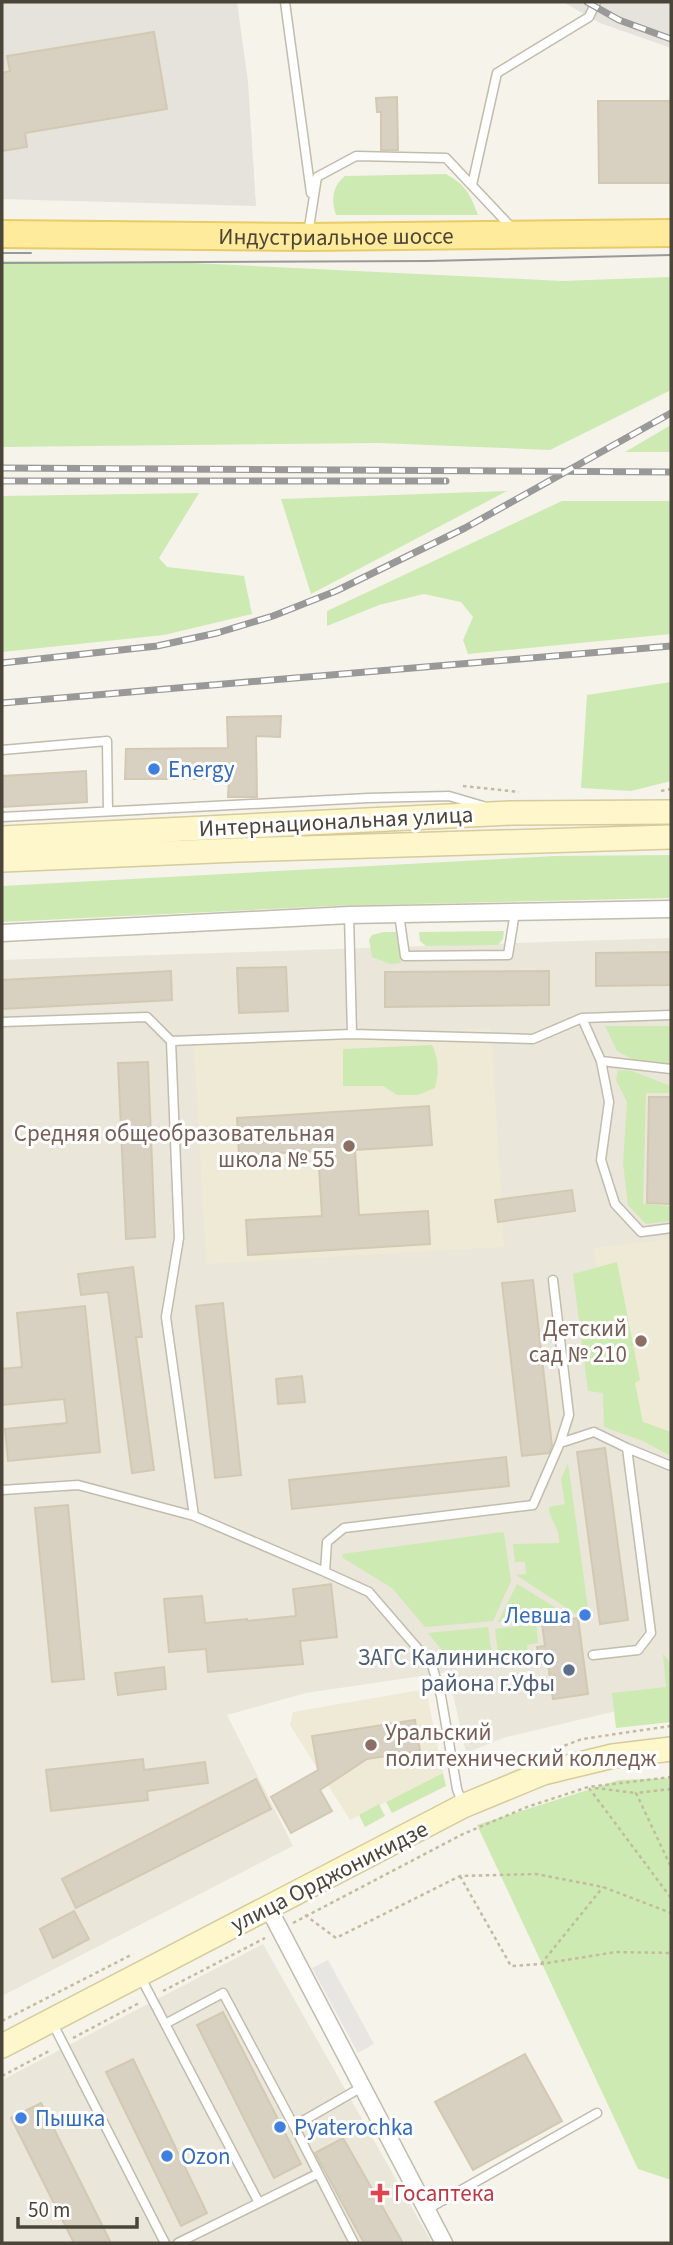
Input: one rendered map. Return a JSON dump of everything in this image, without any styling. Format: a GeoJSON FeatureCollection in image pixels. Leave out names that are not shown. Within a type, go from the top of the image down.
{"type":"FeatureCollection","features":[{"type":"Feature","properties":{"kind":"main road","name":"Индустриальное шоссе"},"geometry":{"type":"LineString","coordinates":[[2,234],[308,237],[671,233]]}},
{"type":"Feature","properties":{"kind":"main road","name":"Интернациональная улица"},"geometry":{"type":"LineString","coordinates":[[2,838],[508,814],[671,812]]}},
{"type":"Feature","properties":{"kind":"main road","name":"Интернациональная улица"},"geometry":{"type":"LineString","coordinates":[[2,860],[671,837]]}},
{"type":"Feature","properties":{"kind":"main road","name":"улица Орджоникидзе"},"geometry":{"type":"LineString","coordinates":[[2,2046],[463,1806],[543,1773],[613,1756],[671,1749]]}},
{"type":"Feature","properties":{"kind":"street"},"geometry":{"type":"LineString","coordinates":[[2,933],[349,915],[671,909]]}},
{"type":"Feature","properties":{"kind":"street"},"geometry":{"type":"LineString","coordinates":[[268,1907],[444,2243]]}},
{"type":"Feature","properties":{"kind":"lane"},"geometry":{"type":"LineString","coordinates":[[285,2],[313,201]]}},
{"type":"Feature","properties":{"kind":"lane"},"geometry":{"type":"LineString","coordinates":[[472,185],[497,73],[589,17],[596,2]]}},
{"type":"Feature","properties":{"kind":"lane"},"geometry":{"type":"LineString","coordinates":[[308,237],[317,177],[356,156],[446,158],[519,236]]}},
{"type":"Feature","properties":{"kind":"lane"},"geometry":{"type":"LineString","coordinates":[[2,750],[107,741],[108,811]]}},
{"type":"Feature","properties":{"kind":"lane"},"geometry":{"type":"LineString","coordinates":[[2,817],[449,796],[508,814]]}},
{"type":"Feature","properties":{"kind":"lane"},"geometry":{"type":"LineString","coordinates":[[399,914],[405,956],[508,955],[515,912]]}},
{"type":"Feature","properties":{"kind":"lane"},"geometry":{"type":"LineString","coordinates":[[349,915],[352,1034]]}},
{"type":"Feature","properties":{"kind":"lane"},"geometry":{"type":"LineString","coordinates":[[171,1041],[352,1034],[533,1039],[582,1018],[671,1015]]}},
{"type":"Feature","properties":{"kind":"lane"},"geometry":{"type":"LineString","coordinates":[[2,1022],[147,1017],[171,1041],[179,1238],[166,1317],[194,1516]]}},
{"type":"Feature","properties":{"kind":"lane"},"geometry":{"type":"LineString","coordinates":[[582,1018],[601,1061],[609,1102],[601,1160],[615,1203],[641,1232],[671,1228]]}},
{"type":"Feature","properties":{"kind":"lane"},"geometry":{"type":"LineString","coordinates":[[601,1061],[671,1069]]}},
{"type":"Feature","properties":{"kind":"lane"},"geometry":{"type":"LineString","coordinates":[[325,1572],[327,1542],[344,1528],[533,1505],[569,1415],[554,1280]]}},
{"type":"Feature","properties":{"kind":"lane"},"geometry":{"type":"LineString","coordinates":[[560,1443],[594,1432],[671,1466]]}},
{"type":"Feature","properties":{"kind":"lane"},"geometry":{"type":"LineString","coordinates":[[593,1655],[638,1650],[651,1633],[627,1448]]}},
{"type":"Feature","properties":{"kind":"lane"},"geometry":{"type":"LineString","coordinates":[[2,1490],[78,1485],[194,1516],[369,1592],[432,1665],[441,1696],[457,1789],[463,1806]]}},
{"type":"Feature","properties":{"kind":"lane"},"geometry":{"type":"LineString","coordinates":[[139,1975],[259,2203]]}},
{"type":"Feature","properties":{"kind":"lane"},"geometry":{"type":"LineString","coordinates":[[165,2024],[223,1993],[354,2243]]}},
{"type":"Feature","properties":{"kind":"lane"},"geometry":{"type":"LineString","coordinates":[[51,2020],[166,2243]]}},
{"type":"Feature","properties":{"kind":"lane"},"geometry":{"type":"LineString","coordinates":[[294,2126],[362,2087]]}},
{"type":"Feature","properties":{"kind":"lane"},"geometry":{"type":"LineString","coordinates":[[426,2210],[597,2113]]}},
{"type":"Feature","properties":{"kind":"lane"},"geometry":{"type":"LineString","coordinates":[[178,2243],[317,2174]]}},
{"type":"Feature","properties":{"kind":"path"},"geometry":{"type":"LineString","coordinates":[[671,1777],[589,1787],[527,1807],[463,1834],[304,1915],[336,1938],[460,1876],[536,1874],[603,1887],[671,1913]]}},
{"type":"Feature","properties":{"kind":"path"},"geometry":{"type":"LineString","coordinates":[[589,1787],[636,1793],[671,1789]]}},
{"type":"Feature","properties":{"kind":"path"},"geometry":{"type":"LineString","coordinates":[[589,1787],[671,1898]]}},
{"type":"Feature","properties":{"kind":"path"},"geometry":{"type":"LineString","coordinates":[[636,1793],[671,1867]]}},
{"type":"Feature","properties":{"kind":"path"},"geometry":{"type":"LineString","coordinates":[[460,1876],[511,1966],[616,1952],[671,1953]]}},
{"type":"Feature","properties":{"kind":"path"},"geometry":{"type":"LineString","coordinates":[[541,1964],[603,1887]]}},
{"type":"Feature","properties":{"kind":"path"},"geometry":{"type":"LineString","coordinates":[[2,2076],[260,1940]]}},
{"type":"Feature","properties":{"kind":"shaded area"},"geometry":{"type":"Polygon","coordinates":[[[2,2],[237,2],[248,82],[256,206],[2,199],[2,2]]]}},
{"type":"Feature","properties":{"kind":"shaded area"},"geometry":{"type":"Polygon","coordinates":[[[563,2],[671,2],[671,48],[600,23],[563,2]]]}},
{"type":"Feature","properties":{"kind":"shaded area"},"geometry":{"type":"Polygon","coordinates":[[[671,938],[671,1707],[612,1712],[503,1738],[466,1753],[448,1672],[306,1693],[227,1715],[293,1846],[2,1996],[2,960],[671,938]]]}},
{"type":"Feature","properties":{"kind":"shaded area","name":"Средняя общеобразовательная школа № 55"},"geometry":{"type":"Polygon","coordinates":[[[491,1028],[504,1247],[206,1264],[194,1045],[491,1028]]]}},
{"type":"Feature","properties":{"kind":"shaded area","name":"Детский сад № 210"},"geometry":{"type":"Polygon","coordinates":[[[671,1239],[671,1438],[627,1434],[594,1248],[671,1239]]]}},
{"type":"Feature","properties":{"kind":"shaded area","name":"Уральский политехнический колледж"},"geometry":{"type":"Polygon","coordinates":[[[426,1689],[443,1773],[350,1820],[290,1725],[293,1712],[426,1689]]]}},
{"type":"Feature","properties":{"kind":"shaded area"},"geometry":{"type":"Polygon","coordinates":[[[263,1944],[432,2243],[2,2243],[2,2080],[263,1944]]]}},
{"type":"Feature","properties":{"kind":"shaded area"},"geometry":{"type":"Polygon","coordinates":[[[328,1960],[374,2044],[358,2053],[312,1968],[328,1960]]]}},
{"type":"Feature","properties":{"kind":"green space"},"geometry":{"type":"Polygon","coordinates":[[[446,174],[467,191],[478,215],[336,215],[334,194],[337,184],[345,176],[446,174]]]}},
{"type":"Feature","properties":{"kind":"green space"},"geometry":{"type":"Polygon","coordinates":[[[2,261],[192,263],[562,281],[671,277],[671,390],[550,450],[378,443],[2,447],[2,261]]]}},
{"type":"Feature","properties":{"kind":"green space"},"geometry":{"type":"Polygon","coordinates":[[[671,425],[671,452],[625,452],[671,425]]]}},
{"type":"Feature","properties":{"kind":"green space"},"geometry":{"type":"Polygon","coordinates":[[[507,491],[311,594],[281,499],[507,491]]]}},
{"type":"Feature","properties":{"kind":"green space"},"geometry":{"type":"Polygon","coordinates":[[[199,493],[159,558],[167,567],[244,576],[252,614],[164,635],[2,652],[2,496],[199,493]]]}},
{"type":"Feature","properties":{"kind":"green space"},"geometry":{"type":"Polygon","coordinates":[[[562,501],[671,501],[671,634],[468,654],[463,640],[473,617],[461,602],[424,594],[379,605],[327,626],[327,611],[562,501]]]}},
{"type":"Feature","properties":{"kind":"green space"},"geometry":{"type":"Polygon","coordinates":[[[671,682],[671,781],[631,791],[581,788],[587,695],[671,682]]]}},
{"type":"Feature","properties":{"kind":"green space"},"geometry":{"type":"Polygon","coordinates":[[[671,855],[671,898],[332,906],[2,922],[2,886],[556,856],[671,855]]]}},
{"type":"Feature","properties":{"kind":"green space"},"geometry":{"type":"Polygon","coordinates":[[[504,931],[503,939],[498,945],[426,946],[420,941],[419,932],[504,931]]]}},
{"type":"Feature","properties":{"kind":"green space"},"geometry":{"type":"Polygon","coordinates":[[[396,932],[401,963],[390,964],[372,957],[369,940],[372,935],[396,932]]]}},
{"type":"Feature","properties":{"kind":"green space"},"geometry":{"type":"Polygon","coordinates":[[[605,1026],[671,1026],[671,1064],[634,1060],[617,1051],[605,1026]]]}},
{"type":"Feature","properties":{"kind":"green space"},"geometry":{"type":"Polygon","coordinates":[[[432,1045],[438,1066],[435,1088],[418,1095],[397,1095],[383,1086],[343,1086],[343,1049],[432,1045]]]}},
{"type":"Feature","properties":{"kind":"green space"},"geometry":{"type":"Polygon","coordinates":[[[618,1070],[632,1071],[671,1086],[671,1093],[646,1093],[643,1204],[671,1206],[671,1221],[646,1224],[628,1205],[623,1163],[627,1102],[616,1080],[618,1070]]]}},
{"type":"Feature","properties":{"kind":"green space"},"geometry":{"type":"Polygon","coordinates":[[[617,1262],[640,1380],[635,1383],[643,1422],[671,1432],[671,1456],[643,1441],[604,1427],[603,1393],[588,1391],[573,1274],[617,1262]]]}},
{"type":"Feature","properties":{"kind":"green space"},"geometry":{"type":"Polygon","coordinates":[[[568,1463],[590,1623],[516,1575],[526,1574],[525,1562],[515,1562],[513,1544],[559,1543],[549,1507],[565,1504],[561,1479],[568,1463]]]}},
{"type":"Feature","properties":{"kind":"green space"},"geometry":{"type":"Polygon","coordinates":[[[502,1532],[511,1581],[493,1621],[425,1627],[392,1588],[343,1558],[342,1554],[502,1532]]]}},
{"type":"Feature","properties":{"kind":"green space"},"geometry":{"type":"Polygon","coordinates":[[[517,1584],[566,1614],[498,1622],[517,1584]]]}},
{"type":"Feature","properties":{"kind":"green space"},"geometry":{"type":"Polygon","coordinates":[[[536,1624],[538,1643],[527,1645],[529,1658],[499,1661],[495,1629],[536,1624]]]}},
{"type":"Feature","properties":{"kind":"green space"},"geometry":{"type":"Polygon","coordinates":[[[488,1627],[493,1662],[454,1661],[428,1633],[488,1627]]]}},
{"type":"Feature","properties":{"kind":"green space"},"geometry":{"type":"Polygon","coordinates":[[[663,1654],[671,1663],[671,1722],[616,1728],[612,1693],[666,1687],[663,1654]]]}},
{"type":"Feature","properties":{"kind":"green space"},"geometry":{"type":"Polygon","coordinates":[[[443,1773],[446,1786],[392,1813],[386,1802],[443,1773]]]}},
{"type":"Feature","properties":{"kind":"green space"},"geometry":{"type":"Polygon","coordinates":[[[671,1778],[671,2180],[638,2169],[477,1825],[619,1780],[671,1778]]]}},
{"type":"Feature","properties":{"kind":"green space"},"geometry":{"type":"Polygon","coordinates":[[[379,1804],[385,1816],[365,1827],[359,1815],[379,1804]]]}},
{"type":"Feature","properties":{"kind":"building"},"geometry":{"type":"Polygon","coordinates":[[[154,32],[167,109],[25,133],[27,147],[2,151],[2,73],[10,71],[7,56],[154,32]]]}},
{"type":"Feature","properties":{"kind":"building"},"geometry":{"type":"Polygon","coordinates":[[[397,97],[398,150],[381,150],[381,112],[377,112],[376,98],[397,97]]]}},
{"type":"Feature","properties":{"kind":"building"},"geometry":{"type":"Polygon","coordinates":[[[598,101],[671,101],[671,183],[599,183],[598,101]]]}},
{"type":"Feature","properties":{"kind":"building"},"geometry":{"type":"Polygon","coordinates":[[[281,716],[280,737],[256,736],[257,797],[228,797],[229,779],[125,779],[126,749],[228,748],[227,717],[281,716]]]}},
{"type":"Feature","properties":{"kind":"building"},"geometry":{"type":"Polygon","coordinates":[[[86,771],[87,802],[2,807],[2,776],[86,771]]]}},
{"type":"Feature","properties":{"kind":"building"},"geometry":{"type":"Polygon","coordinates":[[[671,952],[671,985],[596,986],[596,953],[671,952]]]}},
{"type":"Feature","properties":{"kind":"building"},"geometry":{"type":"Polygon","coordinates":[[[286,967],[288,1011],[239,1013],[237,968],[286,967]]]}},
{"type":"Feature","properties":{"kind":"building"},"geometry":{"type":"Polygon","coordinates":[[[171,971],[172,1000],[2,1009],[2,980],[171,971]]]}},
{"type":"Feature","properties":{"kind":"building"},"geometry":{"type":"Polygon","coordinates":[[[549,971],[549,1005],[385,1007],[385,972],[549,971]]]}},
{"type":"Feature","properties":{"kind":"building"},"geometry":{"type":"Polygon","coordinates":[[[148,1062],[155,1237],[126,1239],[118,1063],[148,1062]]]}},
{"type":"Feature","properties":{"kind":"building"},"geometry":{"type":"Polygon","coordinates":[[[649,1097],[671,1097],[671,1204],[647,1203],[649,1097]]]}},
{"type":"Feature","properties":{"kind":"building"},"geometry":{"type":"Polygon","coordinates":[[[429,1106],[432,1145],[355,1150],[359,1215],[428,1211],[430,1244],[248,1255],[246,1220],[322,1216],[318,1151],[239,1155],[237,1118],[429,1106]]]}},
{"type":"Feature","properties":{"kind":"building"},"geometry":{"type":"Polygon","coordinates":[[[572,1190],[575,1211],[498,1222],[495,1200],[572,1190]]]}},
{"type":"Feature","properties":{"kind":"building"},"geometry":{"type":"Polygon","coordinates":[[[133,1267],[142,1337],[136,1337],[154,1470],[132,1473],[108,1292],[81,1295],[78,1274],[133,1267]]]}},
{"type":"Feature","properties":{"kind":"building"},"geometry":{"type":"Polygon","coordinates":[[[533,1280],[552,1446],[549,1453],[522,1456],[502,1283],[533,1280]]]}},
{"type":"Feature","properties":{"kind":"building"},"geometry":{"type":"Polygon","coordinates":[[[223,1303],[241,1475],[215,1478],[196,1306],[223,1303]]]}},
{"type":"Feature","properties":{"kind":"building"},"geometry":{"type":"Polygon","coordinates":[[[85,1306],[100,1452],[8,1461],[5,1429],[67,1423],[64,1399],[2,1405],[2,1369],[22,1367],[17,1313],[85,1306]]]}},
{"type":"Feature","properties":{"kind":"building"},"geometry":{"type":"Polygon","coordinates":[[[302,1376],[305,1402],[278,1404],[276,1379],[302,1376]]]}},
{"type":"Feature","properties":{"kind":"building"},"geometry":{"type":"Polygon","coordinates":[[[605,1448],[628,1620],[600,1624],[577,1452],[605,1448]]]}},
{"type":"Feature","properties":{"kind":"building"},"geometry":{"type":"Polygon","coordinates":[[[506,1457],[509,1486],[292,1509],[289,1480],[506,1457]]]}},
{"type":"Feature","properties":{"kind":"building"},"geometry":{"type":"Polygon","coordinates":[[[68,1505],[84,1679],[52,1682],[35,1508],[68,1505]]]}},
{"type":"Feature","properties":{"kind":"building"},"geometry":{"type":"Polygon","coordinates":[[[331,1584],[337,1637],[300,1641],[303,1664],[208,1672],[206,1649],[169,1652],[164,1599],[202,1596],[205,1623],[247,1621],[296,1616],[293,1589],[331,1584]]]}},
{"type":"Feature","properties":{"kind":"building"},"geometry":{"type":"Polygon","coordinates":[[[578,1618],[588,1694],[553,1699],[548,1663],[540,1664],[537,1647],[545,1646],[542,1623],[578,1618]]]}},
{"type":"Feature","properties":{"kind":"building"},"geometry":{"type":"Polygon","coordinates":[[[164,1667],[166,1689],[118,1695],[115,1673],[164,1667]]]}},
{"type":"Feature","properties":{"kind":"building"},"geometry":{"type":"Polygon","coordinates":[[[415,1720],[420,1751],[367,1759],[320,1790],[332,1811],[291,1833],[271,1797],[318,1770],[312,1736],[415,1720]]]}},
{"type":"Feature","properties":{"kind":"building"},"geometry":{"type":"Polygon","coordinates":[[[143,1759],[144,1770],[205,1762],[208,1783],[147,1791],[148,1800],[51,1811],[46,1770],[143,1759]]]}},
{"type":"Feature","properties":{"kind":"building"},"geometry":{"type":"Polygon","coordinates":[[[256,1779],[271,1809],[76,1908],[62,1879],[256,1779]]]}},
{"type":"Feature","properties":{"kind":"building"},"geometry":{"type":"Polygon","coordinates":[[[74,1911],[89,1939],[53,1958],[40,1929],[74,1911]]]}},
{"type":"Feature","properties":{"kind":"building"},"geometry":{"type":"Polygon","coordinates":[[[223,2012],[301,2164],[274,2178],[197,2025],[223,2012]]]}},
{"type":"Feature","properties":{"kind":"building"},"geometry":{"type":"Polygon","coordinates":[[[525,2054],[562,2121],[473,2170],[435,2102],[525,2054]]]}},
{"type":"Feature","properties":{"kind":"building"},"geometry":{"type":"Polygon","coordinates":[[[133,2059],[207,2213],[181,2226],[106,2072],[133,2059]]]}},
{"type":"Feature","properties":{"kind":"building"},"geometry":{"type":"Polygon","coordinates":[[[41,2103],[111,2243],[74,2243],[11,2118],[41,2103]]]}},
{"type":"Feature","properties":{"kind":"building"},"geometry":{"type":"Polygon","coordinates":[[[343,2138],[403,2243],[364,2243],[315,2153],[343,2138]]]}},
{"type":"Feature","properties":{"kind":"tram line"},"geometry":{"type":"LineString","coordinates":[[2,253],[31,253]]}},
{"type":"Feature","properties":{"kind":"tram line"},"geometry":{"type":"LineString","coordinates":[[2,263],[428,261],[671,255]]}},
{"type":"Feature","properties":{"kind":"railway"},"geometry":{"type":"LineString","coordinates":[[587,2],[619,20],[671,39]]}},
{"type":"Feature","properties":{"kind":"railway"},"geometry":{"type":"LineString","coordinates":[[2,663],[157,646],[217,633],[273,616],[336,591],[465,528],[671,413]]}},
{"type":"Feature","properties":{"kind":"railway"},"geometry":{"type":"LineString","coordinates":[[2,468],[671,472]]}},
{"type":"Feature","properties":{"kind":"railway"},"geometry":{"type":"LineString","coordinates":[[2,481],[446,481]]}},
{"type":"Feature","properties":{"kind":"railway"},"geometry":{"type":"LineString","coordinates":[[2,703],[671,646]]}},
{"type":"Feature","properties":{"kind":"place","name":"Energy"},"geometry":{"type":"Point","coordinates":[154,769]}},
{"type":"Feature","properties":{"kind":"place","name":"Средняя общеобразовательная школа № 55"},"geometry":{"type":"Point","coordinates":[349,1146]}},
{"type":"Feature","properties":{"kind":"place","name":"Детский сад № 210"},"geometry":{"type":"Point","coordinates":[641,1341]}},
{"type":"Feature","properties":{"kind":"place","name":"Левша"},"geometry":{"type":"Point","coordinates":[585,1615]}},
{"type":"Feature","properties":{"kind":"place","name":"ЗАГС Калининского района г.Уфы"},"geometry":{"type":"Point","coordinates":[569,1670]}},
{"type":"Feature","properties":{"kind":"place","name":"Уральский политехнический колледж"},"geometry":{"type":"Point","coordinates":[371,1745]}},
{"type":"Feature","properties":{"kind":"place","name":"Пышка"},"geometry":{"type":"Point","coordinates":[21,2118]}},
{"type":"Feature","properties":{"kind":"place","name":"Pyaterochka"},"geometry":{"type":"Point","coordinates":[280,2127]}},
{"type":"Feature","properties":{"kind":"place","name":"Ozon"},"geometry":{"type":"Point","coordinates":[167,2156]}},
{"type":"Feature","properties":{"kind":"place","name":"Госаптека"},"geometry":{"type":"Point","coordinates":[380,2193]}}]}
